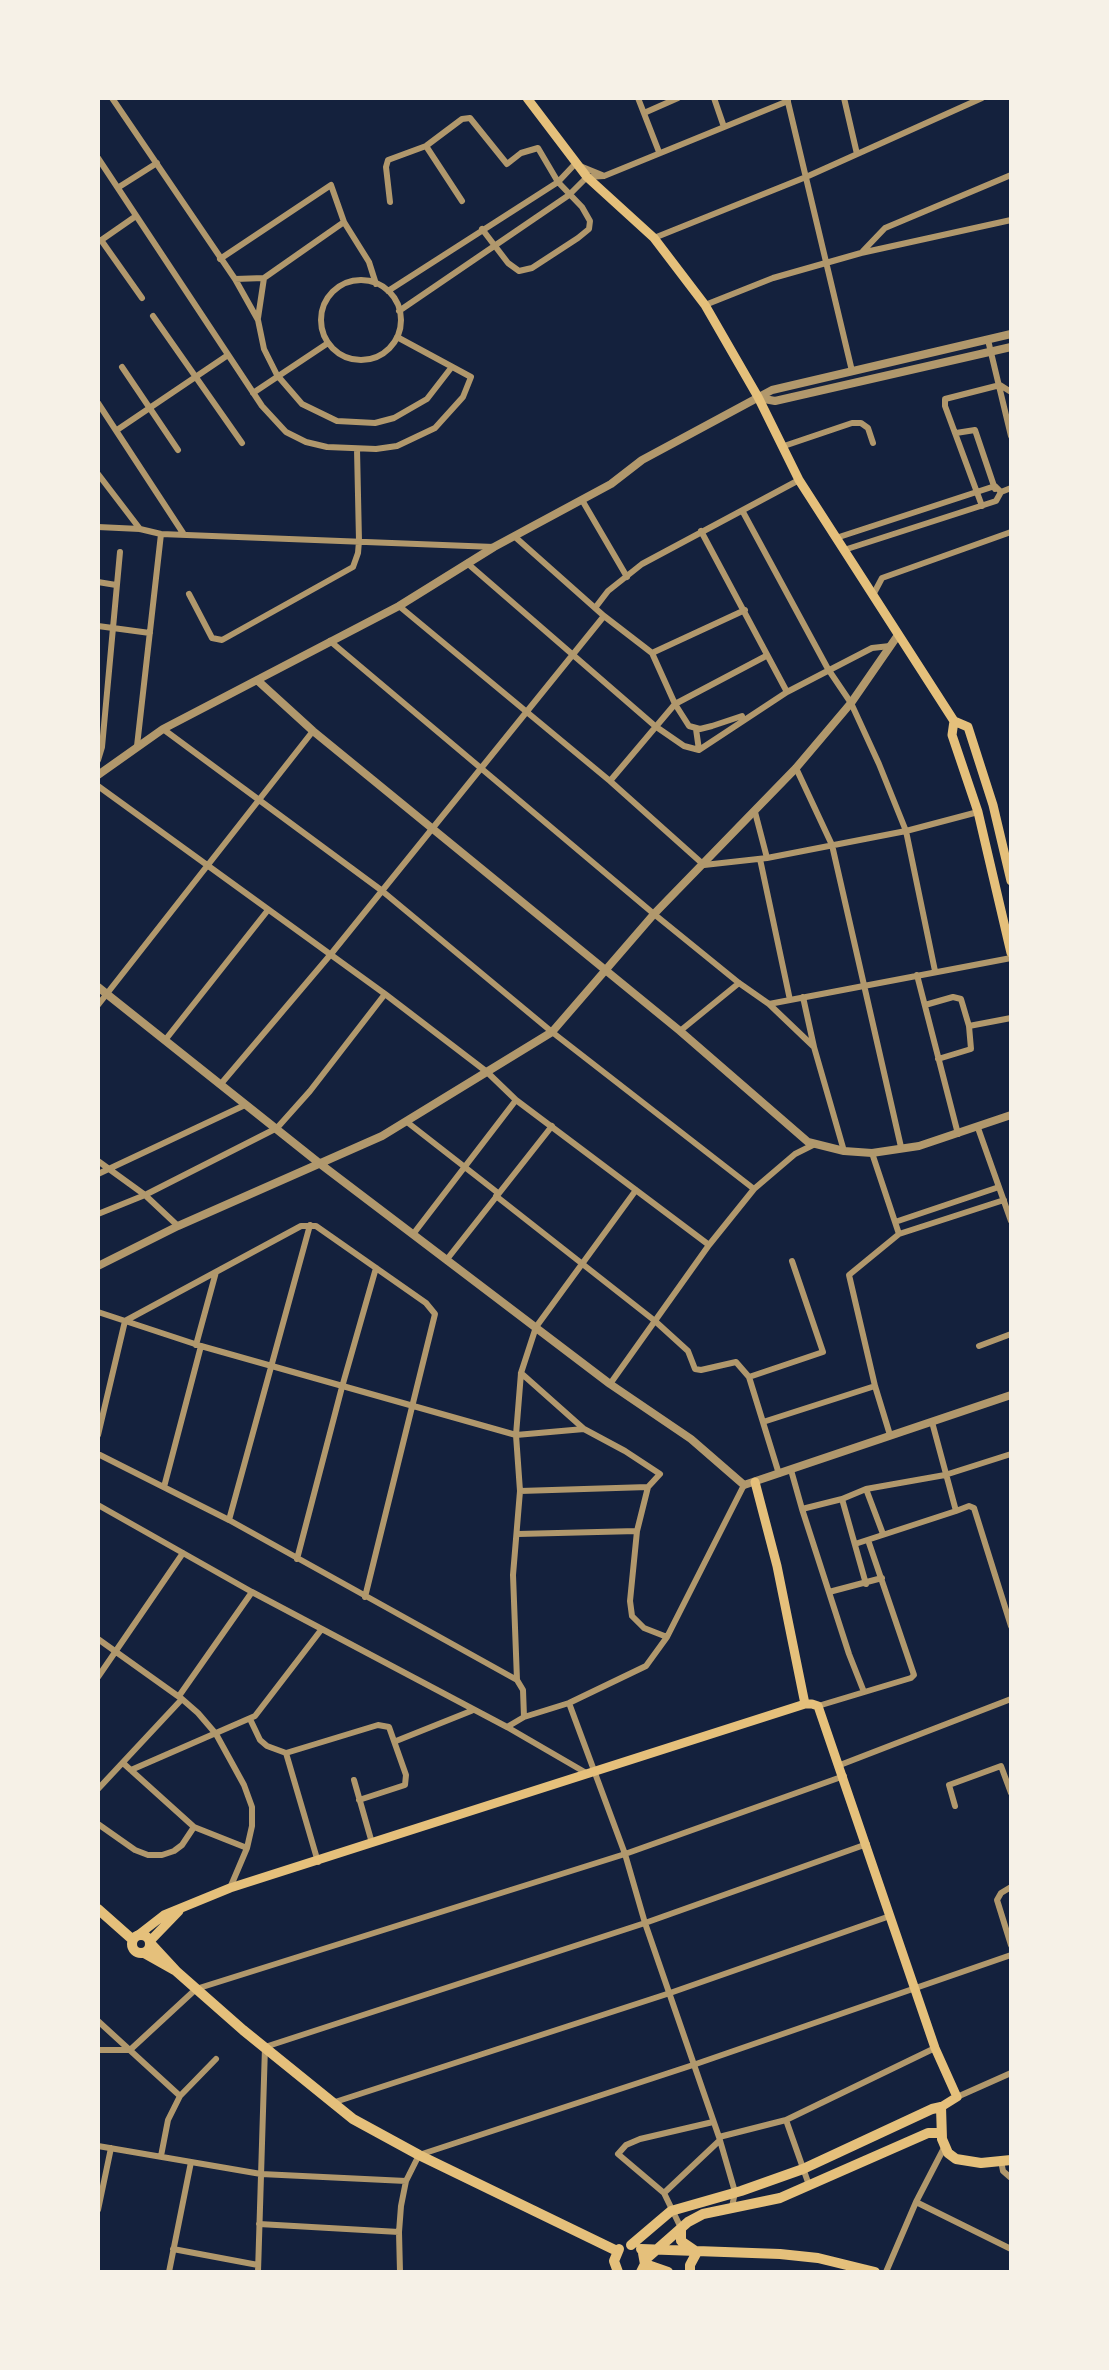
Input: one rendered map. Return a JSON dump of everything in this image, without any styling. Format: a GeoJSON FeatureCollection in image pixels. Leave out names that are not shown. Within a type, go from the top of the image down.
{"type":"FeatureCollection","features":[{"type":"Feature","properties":{"kind":"main road"},"geometry":{"type":"LineString","coordinates":[[527,98],[575,164],[654,238],[705,305],[758,397],[799,480],[954,721],[968,727],[993,805],[1011,881]]}},
{"type":"Feature","properties":{"kind":"main road"},"geometry":{"type":"LineString","coordinates":[[954,721],[952,735],[978,812],[1011,956]]}},
{"type":"Feature","properties":{"kind":"main road"},"geometry":{"type":"LineString","coordinates":[[755,1482],[777,1566],[805,1704]]}},
{"type":"Feature","properties":{"kind":"main road"},"geometry":{"type":"LineString","coordinates":[[184,1905],[148,1946],[138,1953],[133,1949],[135,1938],[164,1915],[184,1905],[230,1888],[805,1704],[818,1706],[935,2048],[957,2097],[803,2169],[671,2211],[641,2258]]}},
{"type":"Feature","properties":{"kind":"main road"},"geometry":{"type":"LineString","coordinates":[[98,1909],[135,1938],[146,1936],[148,1946],[196,1989],[353,2119],[419,2155],[617,2251],[641,2258],[668,2272]]}},
{"type":"Feature","properties":{"kind":"main road"},"geometry":{"type":"LineString","coordinates":[[941,2107],[941,2133],[948,2153],[961,2162],[1006,2161]]}},
{"type":"Feature","properties":{"kind":"main road"},"geometry":{"type":"LineString","coordinates":[[641,2258],[703,2214],[780,2198],[928,2133],[941,2133]]}},
{"type":"Feature","properties":{"kind":"main road"},"geometry":{"type":"LineString","coordinates":[[681,2228],[681,2241],[697,2252]]}},
{"type":"Feature","properties":{"kind":"main road"},"geometry":{"type":"LineString","coordinates":[[655,2250],[793,2255],[875,2272]]}},
{"type":"Feature","properties":{"kind":"main road"},"geometry":{"type":"LineString","coordinates":[[617,2251],[614,2261],[618,2272]]}},
{"type":"Feature","properties":{"kind":"main road"},"geometry":{"type":"LineString","coordinates":[[690,2272],[697,2252]]}},
{"type":"Feature","properties":{"kind":"street"},"geometry":{"type":"LineString","coordinates":[[112,98],[235,279],[258,320],[264,349],[288,391],[319,414],[337,421],[356,423],[394,418],[412,410],[434,392],[451,368]]}},
{"type":"Feature","properties":{"kind":"street"},"geometry":{"type":"LineString","coordinates":[[638,98],[659,152]]}},
{"type":"Feature","properties":{"kind":"street"},"geometry":{"type":"LineString","coordinates":[[644,113],[678,98]]}},
{"type":"Feature","properties":{"kind":"street"},"geometry":{"type":"LineString","coordinates":[[714,98],[724,127]]}},
{"type":"Feature","properties":{"kind":"street"},"geometry":{"type":"LineString","coordinates":[[844,98],[857,154]]}},
{"type":"Feature","properties":{"kind":"street"},"geometry":{"type":"LineString","coordinates":[[654,238],[806,177],[982,98]]}},
{"type":"Feature","properties":{"kind":"street"},"geometry":{"type":"LineString","coordinates":[[399,311],[569,195],[587,177],[604,176],[788,100],[852,371]]}},
{"type":"Feature","properties":{"kind":"street"},"geometry":{"type":"LineString","coordinates":[[390,202],[388,160],[426,146],[462,119],[470,118],[507,164],[521,153],[538,148],[558,182],[582,207],[590,221],[589,229],[578,238],[532,268],[519,271],[508,263],[482,229]]}},
{"type":"Feature","properties":{"kind":"street"},"geometry":{"type":"LineString","coordinates":[[426,146],[462,201]]}},
{"type":"Feature","properties":{"kind":"street"},"geometry":{"type":"LineString","coordinates":[[98,158],[253,393],[278,426],[296,438],[327,447],[357,449],[397,446],[435,428],[463,397],[471,377],[397,337]]}},
{"type":"Feature","properties":{"kind":"street"},"geometry":{"type":"LineString","coordinates":[[119,187],[157,163]]}},
{"type":"Feature","properties":{"kind":"street"},"geometry":{"type":"LineString","coordinates":[[388,291],[558,182],[575,164],[604,176]]}},
{"type":"Feature","properties":{"kind":"street"},"geometry":{"type":"LineString","coordinates":[[861,253],[885,228],[1011,175]]}},
{"type":"Feature","properties":{"kind":"street"},"geometry":{"type":"LineString","coordinates":[[220,259],[331,185],[344,222],[369,262],[376,284]]}},
{"type":"Feature","properties":{"kind":"street"},"geometry":{"type":"LineString","coordinates":[[136,216],[99,241],[142,298]]}},
{"type":"Feature","properties":{"kind":"street"},"geometry":{"type":"LineString","coordinates":[[705,305],[773,278],[861,253],[1011,220]]}},
{"type":"Feature","properties":{"kind":"street"},"geometry":{"type":"LineString","coordinates":[[235,279],[264,278],[344,222]]}},
{"type":"Feature","properties":{"kind":"street"},"geometry":{"type":"LineString","coordinates":[[258,320],[264,278]]}},
{"type":"Feature","properties":{"kind":"street"},"geometry":{"type":"LineString","coordinates":[[351,282],[376,284],[388,291],[399,311],[400,329],[390,347],[370,359],[346,357],[328,343],[322,331],[321,318],[323,306],[330,295],[351,282]]}},
{"type":"Feature","properties":{"kind":"street"},"geometry":{"type":"LineString","coordinates":[[153,316],[242,443]]}},
{"type":"Feature","properties":{"kind":"street"},"geometry":{"type":"LineString","coordinates":[[98,775],[163,729],[399,606],[494,547],[611,484],[642,460],[772,390],[1011,334]]}},
{"type":"Feature","properties":{"kind":"street"},"geometry":{"type":"LineString","coordinates":[[988,340],[1011,436]]}},
{"type":"Feature","properties":{"kind":"street"},"geometry":{"type":"LineString","coordinates":[[253,393],[328,343]]}},
{"type":"Feature","properties":{"kind":"street"},"geometry":{"type":"LineString","coordinates":[[758,397],[775,401],[1011,347]]}},
{"type":"Feature","properties":{"kind":"street"},"geometry":{"type":"LineString","coordinates":[[117,430],[228,355]]}},
{"type":"Feature","properties":{"kind":"street"},"geometry":{"type":"LineString","coordinates":[[122,367],[178,450]]}},
{"type":"Feature","properties":{"kind":"street"},"geometry":{"type":"LineString","coordinates":[[982,506],[945,399],[1000,385],[1011,392]]}},
{"type":"Feature","properties":{"kind":"street"},"geometry":{"type":"LineString","coordinates":[[98,403],[183,533]]}},
{"type":"Feature","properties":{"kind":"street"},"geometry":{"type":"LineString","coordinates":[[784,446],[852,423],[861,423],[868,428],[873,443]]}},
{"type":"Feature","properties":{"kind":"street"},"geometry":{"type":"LineString","coordinates":[[844,550],[996,501],[998,489],[975,430],[956,433]]}},
{"type":"Feature","properties":{"kind":"street"},"geometry":{"type":"LineString","coordinates":[[189,594],[212,638],[222,640],[353,567],[359,541],[357,449]]}},
{"type":"Feature","properties":{"kind":"street"},"geometry":{"type":"LineString","coordinates":[[98,474],[102,484],[140,529]]}},
{"type":"Feature","properties":{"kind":"street"},"geometry":{"type":"LineString","coordinates":[[595,608],[608,591],[642,564],[799,480]]}},
{"type":"Feature","properties":{"kind":"street"},"geometry":{"type":"LineString","coordinates":[[836,538],[977,492],[1011,488]]}},
{"type":"Feature","properties":{"kind":"street"},"geometry":{"type":"LineString","coordinates":[[582,500],[627,577]]}},
{"type":"Feature","properties":{"kind":"street"},"geometry":{"type":"LineString","coordinates":[[743,512],[828,669],[851,703],[906,831],[935,971]]}},
{"type":"Feature","properties":{"kind":"street"},"geometry":{"type":"LineString","coordinates":[[98,527],[140,529],[161,534],[494,547]]}},
{"type":"Feature","properties":{"kind":"street"},"geometry":{"type":"LineString","coordinates":[[701,531],[787,692]]}},
{"type":"Feature","properties":{"kind":"street"},"geometry":{"type":"LineString","coordinates":[[873,596],[882,578],[1011,532]]}},
{"type":"Feature","properties":{"kind":"street"},"geometry":{"type":"LineString","coordinates":[[137,746],[161,534]]}},
{"type":"Feature","properties":{"kind":"street"},"geometry":{"type":"LineString","coordinates":[[514,536],[604,616],[652,653],[675,704],[689,726],[696,729],[724,723],[757,710]]}},
{"type":"Feature","properties":{"kind":"street"},"geometry":{"type":"LineString","coordinates":[[98,760],[102,747],[120,552]]}},
{"type":"Feature","properties":{"kind":"street"},"geometry":{"type":"LineString","coordinates":[[467,563],[655,726],[684,746],[699,750],[757,710],[828,669],[872,648],[890,646]]}},
{"type":"Feature","properties":{"kind":"street"},"geometry":{"type":"LineString","coordinates":[[98,582],[116,585]]}},
{"type":"Feature","properties":{"kind":"street"},"geometry":{"type":"LineString","coordinates":[[399,606],[528,711],[704,865],[763,858],[906,831],[978,812]]}},
{"type":"Feature","properties":{"kind":"street"},"geometry":{"type":"LineString","coordinates":[[652,653],[745,610]]}},
{"type":"Feature","properties":{"kind":"street"},"geometry":{"type":"LineString","coordinates":[[220,1085],[331,954],[604,616]]}},
{"type":"Feature","properties":{"kind":"street"},"geometry":{"type":"LineString","coordinates":[[98,626],[150,633]]}},
{"type":"Feature","properties":{"kind":"street"},"geometry":{"type":"LineString","coordinates":[[98,1266],[178,1226],[349,1152],[407,1122],[552,1032],[654,914],[796,768],[851,703],[898,635]]}},
{"type":"Feature","properties":{"kind":"street"},"geometry":{"type":"LineString","coordinates":[[330,641],[479,770],[739,983],[769,1004],[814,1047]]}},
{"type":"Feature","properties":{"kind":"street"},"geometry":{"type":"LineString","coordinates":[[610,781],[675,704],[766,656]]}},
{"type":"Feature","properties":{"kind":"street"},"geometry":{"type":"LineString","coordinates":[[257,680],[313,731],[680,1031],[808,1142],[844,1151],[872,1153],[919,1146],[1011,1115]]}},
{"type":"Feature","properties":{"kind":"street"},"geometry":{"type":"LineString","coordinates":[[163,729],[381,890],[552,1032],[754,1189]]}},
{"type":"Feature","properties":{"kind":"street"},"geometry":{"type":"LineString","coordinates":[[696,729],[699,750]]}},
{"type":"Feature","properties":{"kind":"street"},"geometry":{"type":"LineString","coordinates":[[98,1005],[313,731]]}},
{"type":"Feature","properties":{"kind":"street"},"geometry":{"type":"LineString","coordinates":[[796,768],[832,845],[901,1147]]}},
{"type":"Feature","properties":{"kind":"street"},"geometry":{"type":"LineString","coordinates":[[98,786],[385,994],[487,1072],[516,1100],[709,1245]]}},
{"type":"Feature","properties":{"kind":"street"},"geometry":{"type":"LineString","coordinates":[[755,812],[790,1000]]}},
{"type":"Feature","properties":{"kind":"street"},"geometry":{"type":"LineString","coordinates":[[166,1039],[268,910]]}},
{"type":"Feature","properties":{"kind":"street"},"geometry":{"type":"LineString","coordinates":[[769,1004],[1011,956]]}},
{"type":"Feature","properties":{"kind":"street"},"geometry":{"type":"LineString","coordinates":[[917,975],[958,1134]]}},
{"type":"Feature","properties":{"kind":"street"},"geometry":{"type":"LineString","coordinates":[[680,1031],[739,983]]}},
{"type":"Feature","properties":{"kind":"street"},"geometry":{"type":"LineString","coordinates":[[98,987],[319,1163],[610,1384],[691,1439],[744,1485]]}},
{"type":"Feature","properties":{"kind":"street"},"geometry":{"type":"LineString","coordinates":[[98,1214],[145,1195],[277,1128],[310,1091],[385,994]]}},
{"type":"Feature","properties":{"kind":"street"},"geometry":{"type":"LineString","coordinates":[[803,997],[844,1151]]}},
{"type":"Feature","properties":{"kind":"street"},"geometry":{"type":"LineString","coordinates":[[925,1005],[953,997],[961,999],[969,1026],[971,1049],[938,1059]]}},
{"type":"Feature","properties":{"kind":"street"},"geometry":{"type":"LineString","coordinates":[[969,1026],[1011,1018]]}},
{"type":"Feature","properties":{"kind":"street"},"geometry":{"type":"LineString","coordinates":[[414,1233],[516,1100]]}},
{"type":"Feature","properties":{"kind":"street"},"geometry":{"type":"LineString","coordinates":[[98,1174],[245,1105]]}},
{"type":"Feature","properties":{"kind":"street"},"geometry":{"type":"LineString","coordinates":[[407,1122],[655,1321],[688,1351],[695,1369],[736,1362],[749,1377],[779,1474]]}},
{"type":"Feature","properties":{"kind":"street"},"geometry":{"type":"LineString","coordinates":[[448,1258],[552,1126]]}},
{"type":"Feature","properties":{"kind":"street"},"geometry":{"type":"LineString","coordinates":[[978,1128],[1010,1217]]}},
{"type":"Feature","properties":{"kind":"street"},"geometry":{"type":"LineString","coordinates":[[610,1384],[709,1245],[754,1189],[795,1154],[815,1144]]}},
{"type":"Feature","properties":{"kind":"street"},"geometry":{"type":"LineString","coordinates":[[872,1153],[899,1234]]}},
{"type":"Feature","properties":{"kind":"street"},"geometry":{"type":"LineString","coordinates":[[98,1161],[145,1195],[178,1226]]}},
{"type":"Feature","properties":{"kind":"street"},"geometry":{"type":"LineString","coordinates":[[895,1222],[999,1187]]}},
{"type":"Feature","properties":{"kind":"street"},"geometry":{"type":"LineString","coordinates":[[524,1717],[523,1690],[517,1680],[513,1575],[520,1491],[516,1435],[521,1373],[536,1327],[636,1190]]}},
{"type":"Feature","properties":{"kind":"street"},"geometry":{"type":"LineString","coordinates":[[890,1435],[849,1275],[899,1234],[1004,1200]]}},
{"type":"Feature","properties":{"kind":"street"},"geometry":{"type":"LineString","coordinates":[[229,1520],[310,1225]]}},
{"type":"Feature","properties":{"kind":"street"},"geometry":{"type":"LineString","coordinates":[[98,1435],[125,1321],[301,1226],[310,1225],[323,1230],[426,1303],[435,1314],[365,1597]]}},
{"type":"Feature","properties":{"kind":"street"},"geometry":{"type":"LineString","coordinates":[[749,1377],[823,1352],[792,1261]]}},
{"type":"Feature","properties":{"kind":"street"},"geometry":{"type":"LineString","coordinates":[[297,1559],[376,1268]]}},
{"type":"Feature","properties":{"kind":"street"},"geometry":{"type":"LineString","coordinates":[[164,1487],[216,1272]]}},
{"type":"Feature","properties":{"kind":"street"},"geometry":{"type":"LineString","coordinates":[[98,1312],[199,1346],[516,1435],[584,1429]]}},
{"type":"Feature","properties":{"kind":"street"},"geometry":{"type":"LineString","coordinates":[[979,1346],[1011,1334]]}},
{"type":"Feature","properties":{"kind":"street"},"geometry":{"type":"LineString","coordinates":[[521,1373],[584,1429],[660,1474],[648,1487],[637,1531],[630,1601],[632,1616],[644,1628],[667,1637]]}},
{"type":"Feature","properties":{"kind":"street"},"geometry":{"type":"LineString","coordinates":[[763,1422],[875,1386]]}},
{"type":"Feature","properties":{"kind":"street"},"geometry":{"type":"LineString","coordinates":[[507,1727],[524,1717],[569,1703],[639,1672],[652,1659],[667,1637],[744,1485],[1011,1395]]}},
{"type":"Feature","properties":{"kind":"street"},"geometry":{"type":"LineString","coordinates":[[932,1422],[956,1511]]}},
{"type":"Feature","properties":{"kind":"street"},"geometry":{"type":"LineString","coordinates":[[802,1509],[866,1489],[945,1475],[1011,1454]]}},
{"type":"Feature","properties":{"kind":"street"},"geometry":{"type":"LineString","coordinates":[[99,1455],[229,1520],[517,1680]]}},
{"type":"Feature","properties":{"kind":"street"},"geometry":{"type":"LineString","coordinates":[[791,1470],[864,1692]]}},
{"type":"Feature","properties":{"kind":"street"},"geometry":{"type":"LineString","coordinates":[[520,1491],[648,1487]]}},
{"type":"Feature","properties":{"kind":"street"},"geometry":{"type":"LineString","coordinates":[[866,1489],[883,1534]]}},
{"type":"Feature","properties":{"kind":"street"},"geometry":{"type":"LineString","coordinates":[[842,1499],[866,1584]]}},
{"type":"Feature","properties":{"kind":"street"},"geometry":{"type":"LineString","coordinates":[[855,1544],[969,1506],[974,1508],[1011,1626]]}},
{"type":"Feature","properties":{"kind":"street"},"geometry":{"type":"LineString","coordinates":[[99,1508],[471,1711],[591,1772]]}},
{"type":"Feature","properties":{"kind":"street"},"geometry":{"type":"LineString","coordinates":[[518,1534],[637,1531]]}},
{"type":"Feature","properties":{"kind":"street"},"geometry":{"type":"LineString","coordinates":[[818,1706],[914,1675],[868,1540]]}},
{"type":"Feature","properties":{"kind":"street"},"geometry":{"type":"LineString","coordinates":[[98,1677],[183,1553]]}},
{"type":"Feature","properties":{"kind":"street"},"geometry":{"type":"LineString","coordinates":[[829,1592],[882,1578]]}},
{"type":"Feature","properties":{"kind":"street"},"geometry":{"type":"LineString","coordinates":[[98,1789],[180,1697],[252,1592]]}},
{"type":"Feature","properties":{"kind":"street"},"geometry":{"type":"LineString","coordinates":[[131,1770],[250,1719],[259,1712],[321,1630]]}},
{"type":"Feature","properties":{"kind":"street"},"geometry":{"type":"LineString","coordinates":[[98,1639],[180,1697],[216,1734],[244,1785],[252,1807],[252,1826],[247,1848],[230,1888]]}},
{"type":"Feature","properties":{"kind":"street"},"geometry":{"type":"LineString","coordinates":[[840,1765],[1011,1699]]}},
{"type":"Feature","properties":{"kind":"street"},"geometry":{"type":"LineString","coordinates":[[569,1703],[591,1772],[625,1854],[645,1923],[719,2139],[735,2192],[732,2208]]}},
{"type":"Feature","properties":{"kind":"street"},"geometry":{"type":"LineString","coordinates":[[396,1741],[471,1711]]}},
{"type":"Feature","properties":{"kind":"street"},"geometry":{"type":"LineString","coordinates":[[250,1719],[260,1740],[286,1753],[378,1725],[389,1727],[406,1775],[405,1785],[359,1800]]}},
{"type":"Feature","properties":{"kind":"street"},"geometry":{"type":"LineString","coordinates":[[286,1753],[318,1862]]}},
{"type":"Feature","properties":{"kind":"street"},"geometry":{"type":"LineString","coordinates":[[123,1763],[194,1827],[247,1848]]}},
{"type":"Feature","properties":{"kind":"street"},"geometry":{"type":"LineString","coordinates":[[955,1806],[949,1785],[1001,1766],[1011,1793]]}},
{"type":"Feature","properties":{"kind":"street"},"geometry":{"type":"LineString","coordinates":[[98,2050],[130,2050],[196,1989],[625,1854],[844,1776]]}},
{"type":"Feature","properties":{"kind":"street"},"geometry":{"type":"LineString","coordinates":[[354,1780],[372,1843]]}},
{"type":"Feature","properties":{"kind":"street"},"geometry":{"type":"LineString","coordinates":[[98,1824],[135,1850],[148,1855],[174,1851],[194,1827]]}},
{"type":"Feature","properties":{"kind":"street"},"geometry":{"type":"LineString","coordinates":[[173,2249],[258,2269],[265,2047],[645,1923],[867,1844]]}},
{"type":"Feature","properties":{"kind":"street"},"geometry":{"type":"LineString","coordinates":[[1011,1887],[1001,1893],[997,1900],[1011,1945]]}},
{"type":"Feature","properties":{"kind":"street"},"geometry":{"type":"LineString","coordinates":[[332,2103],[670,1993],[890,1916]]}},
{"type":"Feature","properties":{"kind":"street"},"geometry":{"type":"LineString","coordinates":[[400,2272],[399,2232],[406,2181],[419,2155],[693,2065],[1011,1955]]}},
{"type":"Feature","properties":{"kind":"street"},"geometry":{"type":"LineString","coordinates":[[98,2021],[180,2096]]}},
{"type":"Feature","properties":{"kind":"street"},"geometry":{"type":"LineString","coordinates":[[664,2193],[719,2139],[786,2120],[935,2048]]}},
{"type":"Feature","properties":{"kind":"street"},"geometry":{"type":"LineString","coordinates":[[161,2156],[168,2120],[180,2096],[216,2059]]}},
{"type":"Feature","properties":{"kind":"street"},"geometry":{"type":"LineString","coordinates":[[957,2097],[1011,2073]]}},
{"type":"Feature","properties":{"kind":"street"},"geometry":{"type":"LineString","coordinates":[[786,2120],[809,2185]]}},
{"type":"Feature","properties":{"kind":"street"},"geometry":{"type":"LineString","coordinates":[[681,2228],[664,2193],[618,2154],[626,2145],[640,2139],[713,2122]]}},
{"type":"Feature","properties":{"kind":"street"},"geometry":{"type":"LineString","coordinates":[[98,2146],[261,2174],[406,2181]]}},
{"type":"Feature","properties":{"kind":"street"},"geometry":{"type":"LineString","coordinates":[[886,2272],[916,2202],[945,2146]]}},
{"type":"Feature","properties":{"kind":"street"},"geometry":{"type":"LineString","coordinates":[[98,2210],[111,2148]]}},
{"type":"Feature","properties":{"kind":"street"},"geometry":{"type":"LineString","coordinates":[[1006,2161],[1003,2171],[1011,2178]]}},
{"type":"Feature","properties":{"kind":"street"},"geometry":{"type":"LineString","coordinates":[[169,2272],[191,2162]]}},
{"type":"Feature","properties":{"kind":"street"},"geometry":{"type":"LineString","coordinates":[[916,2202],[1011,2249]]}},
{"type":"Feature","properties":{"kind":"street"},"geometry":{"type":"LineString","coordinates":[[259,2224],[399,2232]]}}]}
